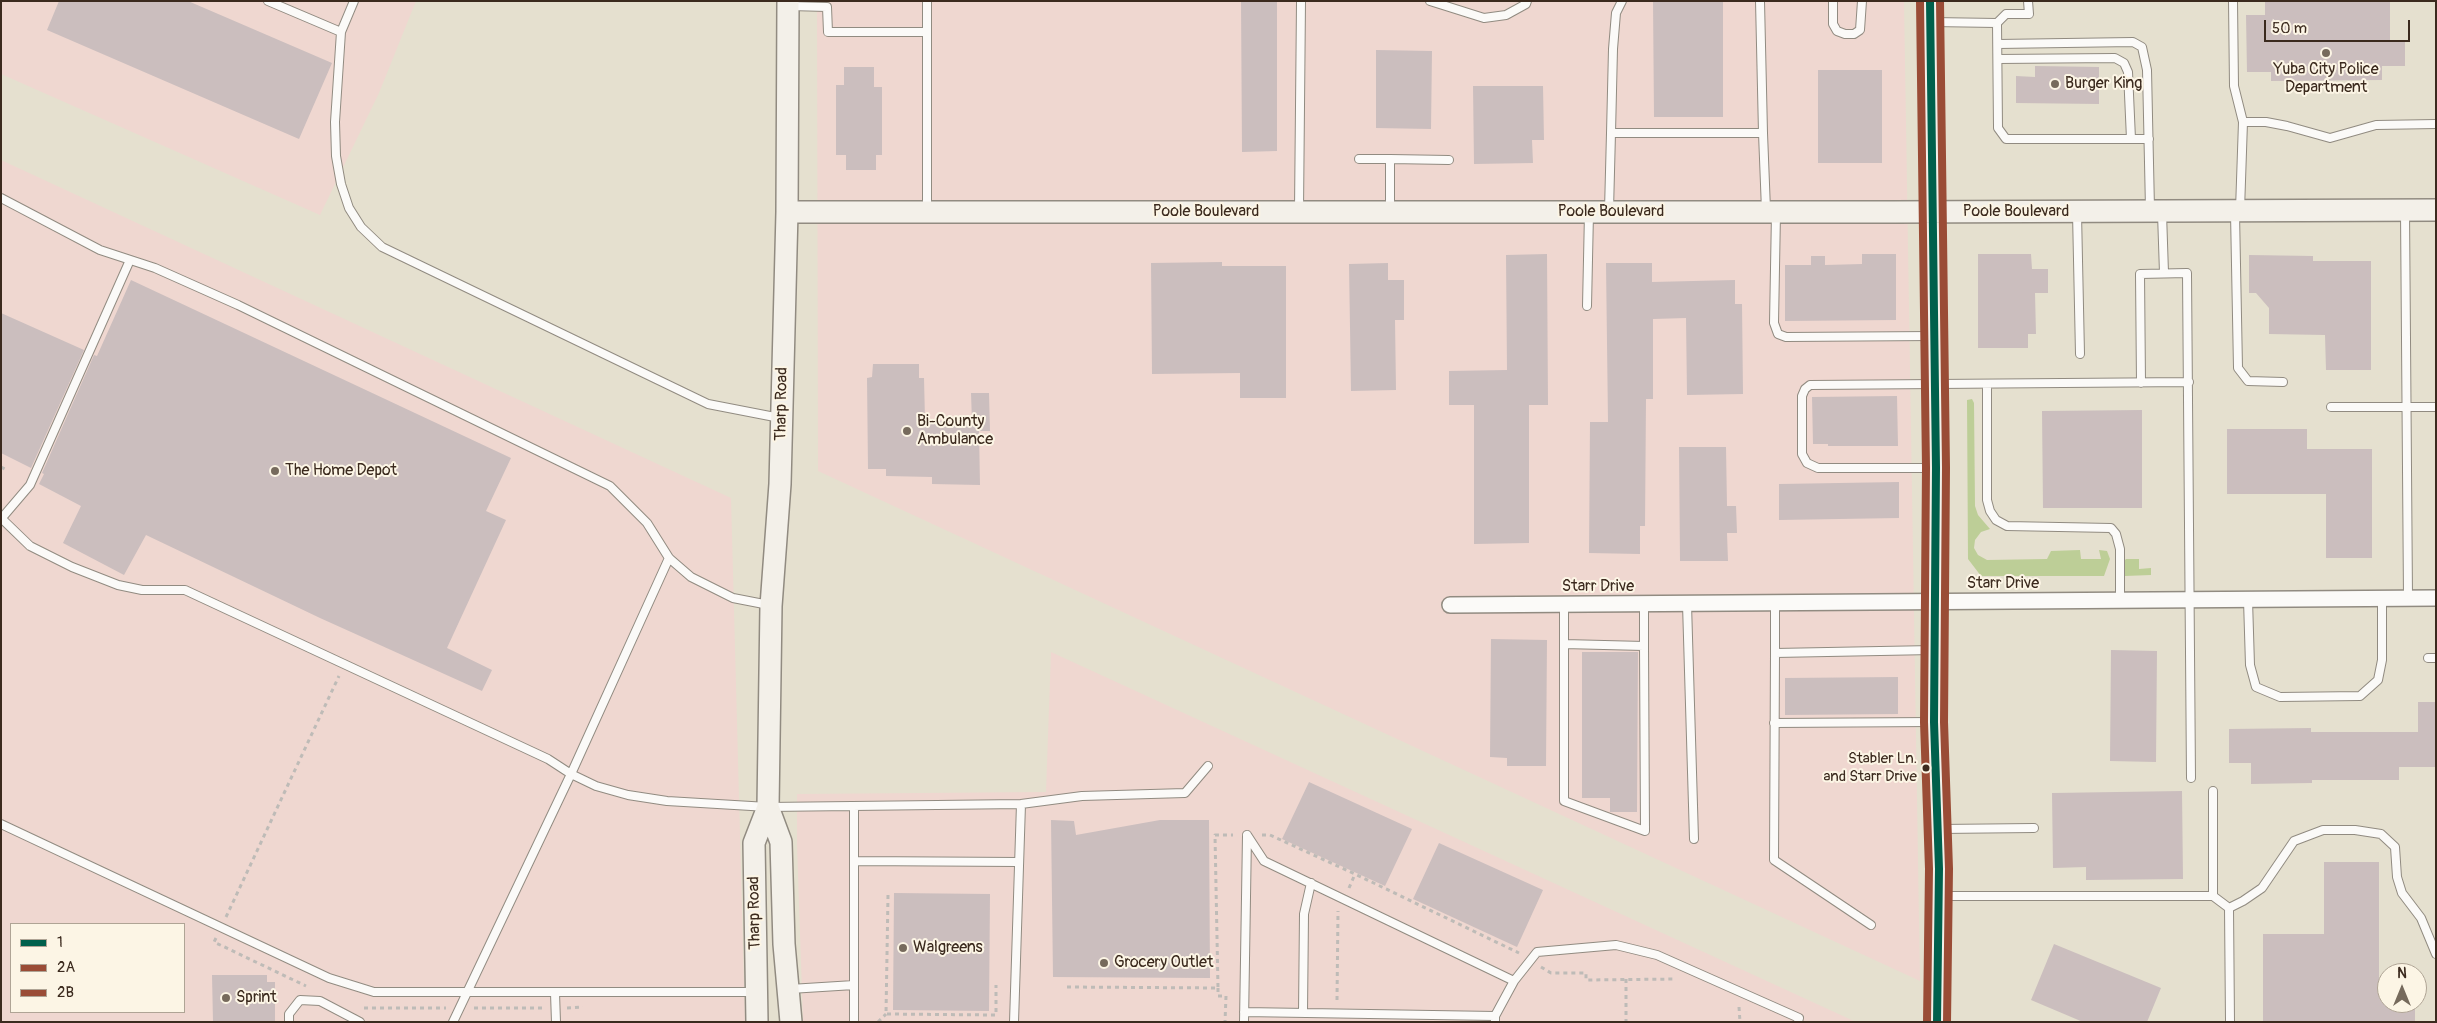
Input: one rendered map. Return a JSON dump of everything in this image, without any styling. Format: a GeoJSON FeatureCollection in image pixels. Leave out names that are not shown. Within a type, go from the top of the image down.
{"type":"FeatureCollection","features":[{"type":"Feature","properties":{"kind":"street","name":"Tharp Road"},"geometry":{"type":"LineString","coordinates":[[756,1022],[754,843],[768,807],[771,606],[780,484],[782,419],[787,212],[788,4]]}},
{"type":"Feature","properties":{"kind":"street"},"geometry":{"type":"LineString","coordinates":[[1930,12],[1936,468],[1934,722],[1938,830],[1937,1022]]}},
{"type":"Feature","properties":{"kind":"street","name":"Poole Boulevard"},"geometry":{"type":"LineString","coordinates":[[787,212],[2436,210]]}},
{"type":"Feature","properties":{"kind":"street","name":"Starr Drive"},"geometry":{"type":"LineString","coordinates":[[1450,605],[2436,598]]}},
{"type":"Feature","properties":{"kind":"street","name":"Tharp Road"},"geometry":{"type":"LineString","coordinates":[[768,807],[781,842],[784,944],[791,1022]]}},
{"type":"Feature","properties":{"kind":"lane"},"geometry":{"type":"LineString","coordinates":[[268,1],[341,32]]}},
{"type":"Feature","properties":{"kind":"lane"},"geometry":{"type":"LineString","coordinates":[[354,1],[341,32],[335,122],[336,156],[341,184],[349,208],[361,227],[382,247],[708,404],[782,419]]}},
{"type":"Feature","properties":{"kind":"lane"},"geometry":{"type":"LineString","coordinates":[[927,1],[927,212]]}},
{"type":"Feature","properties":{"kind":"lane"},"geometry":{"type":"LineString","coordinates":[[1430,1],[1484,18],[1506,15],[1526,4],[1527,1]]}},
{"type":"Feature","properties":{"kind":"lane"},"geometry":{"type":"LineString","coordinates":[[1587,306],[1611,133],[1616,13],[1622,1]]}},
{"type":"Feature","properties":{"kind":"lane"},"geometry":{"type":"LineString","coordinates":[[1760,1],[1763,133],[1771,212],[1774,323],[1778,334],[1786,337],[1933,336]]}},
{"type":"Feature","properties":{"kind":"lane"},"geometry":{"type":"LineString","coordinates":[[1833,1],[1833,24],[1837,31],[1845,34],[1854,34],[1860,30],[1862,1]]}},
{"type":"Feature","properties":{"kind":"lane"},"geometry":{"type":"LineString","coordinates":[[1997,22],[2006,14],[2029,14],[2028,1]]}},
{"type":"Feature","properties":{"kind":"lane"},"geometry":{"type":"LineString","coordinates":[[2233,1],[2234,86],[2242,122],[2238,211],[2238,368],[2248,381],[2283,382]]}},
{"type":"Feature","properties":{"kind":"lane"},"geometry":{"type":"LineString","coordinates":[[1299,212],[1301,2]]}},
{"type":"Feature","properties":{"kind":"lane"},"geometry":{"type":"LineString","coordinates":[[788,4],[827,4],[828,32],[926,32]]}},
{"type":"Feature","properties":{"kind":"lane"},"geometry":{"type":"LineString","coordinates":[[1930,12],[1997,22]]}},
{"type":"Feature","properties":{"kind":"lane"},"geometry":{"type":"LineString","coordinates":[[1997,22],[1998,128],[2006,138],[2149,138]]}},
{"type":"Feature","properties":{"kind":"lane"},"geometry":{"type":"LineString","coordinates":[[1998,44],[2133,42],[2142,48],[2147,70],[2149,138],[2164,273]]}},
{"type":"Feature","properties":{"kind":"lane"},"geometry":{"type":"LineString","coordinates":[[1998,59],[2115,58],[2124,63],[2128,72],[2130,138]]}},
{"type":"Feature","properties":{"kind":"lane"},"geometry":{"type":"LineString","coordinates":[[2242,122],[2266,122],[2330,138],[2376,125],[2436,124]]}},
{"type":"Feature","properties":{"kind":"lane"},"geometry":{"type":"LineString","coordinates":[[1611,133],[1763,133]]}},
{"type":"Feature","properties":{"kind":"lane"},"geometry":{"type":"LineString","coordinates":[[1359,159],[1449,160]]}},
{"type":"Feature","properties":{"kind":"lane"},"geometry":{"type":"LineString","coordinates":[[1390,159],[1390,212]]}},
{"type":"Feature","properties":{"kind":"lane"},"geometry":{"type":"LineString","coordinates":[[1,198],[100,250],[130,260],[238,305],[610,486],[647,523],[669,558],[691,577],[733,598],[771,606]]}},
{"type":"Feature","properties":{"kind":"lane"},"geometry":{"type":"LineString","coordinates":[[2406,210],[2408,598]]}},
{"type":"Feature","properties":{"kind":"lane"},"geometry":{"type":"LineString","coordinates":[[2077,211],[2080,354]]}},
{"type":"Feature","properties":{"kind":"lane"},"geometry":{"type":"LineString","coordinates":[[130,260],[30,485],[1,518],[30,546],[72,567],[118,585],[142,590],[185,590],[548,758],[571,774],[596,786],[628,795],[667,801],[768,807],[1021,804],[1082,796],[1185,793],[1208,766]]}},
{"type":"Feature","properties":{"kind":"lane"},"geometry":{"type":"LineString","coordinates":[[2141,383],[2140,274],[2187,273],[2191,600],[2190,778]]}},
{"type":"Feature","properties":{"kind":"lane"},"geometry":{"type":"LineString","coordinates":[[1936,468],[1818,468],[1807,463],[1802,454],[1802,396],[1810,385],[2189,382]]}},
{"type":"Feature","properties":{"kind":"lane"},"geometry":{"type":"LineString","coordinates":[[1987,384],[1987,500],[1990,511],[1996,520],[2007,526],[2111,528],[2116,534],[2120,549],[2120,601]]}},
{"type":"Feature","properties":{"kind":"lane"},"geometry":{"type":"LineString","coordinates":[[2331,407],[2436,407]]}},
{"type":"Feature","properties":{"kind":"lane"},"geometry":{"type":"LineString","coordinates":[[453,1022],[571,774],[669,558]]}},
{"type":"Feature","properties":{"kind":"lane"},"geometry":{"type":"LineString","coordinates":[[2248,600],[2250,665],[2256,687],[2280,697],[2360,696],[2378,680],[2382,660],[2382,599]]}},
{"type":"Feature","properties":{"kind":"lane"},"geometry":{"type":"LineString","coordinates":[[1775,603],[1774,860],[1872,925]]}},
{"type":"Feature","properties":{"kind":"lane"},"geometry":{"type":"LineString","coordinates":[[1564,605],[1564,801],[1645,831],[1644,604]]}},
{"type":"Feature","properties":{"kind":"lane"},"geometry":{"type":"LineString","coordinates":[[1687,604],[1694,838]]}},
{"type":"Feature","properties":{"kind":"lane"},"geometry":{"type":"LineString","coordinates":[[1564,644],[1644,646]]}},
{"type":"Feature","properties":{"kind":"lane"},"geometry":{"type":"LineString","coordinates":[[1775,653],[1936,650]]}},
{"type":"Feature","properties":{"kind":"lane"},"geometry":{"type":"LineString","coordinates":[[1774,722],[1934,722]]}},
{"type":"Feature","properties":{"kind":"lane"},"geometry":{"type":"LineString","coordinates":[[2213,791],[2213,896]]}},
{"type":"Feature","properties":{"kind":"lane"},"geometry":{"type":"LineString","coordinates":[[1014,1022],[1021,804]]}},
{"type":"Feature","properties":{"kind":"lane"},"geometry":{"type":"LineString","coordinates":[[854,807],[854,1022]]}},
{"type":"Feature","properties":{"kind":"lane"},"geometry":{"type":"LineString","coordinates":[[1,824],[330,978],[374,992],[756,992]]}},
{"type":"Feature","properties":{"kind":"lane"},"geometry":{"type":"LineString","coordinates":[[1938,830],[2034,828]]}},
{"type":"Feature","properties":{"kind":"lane"},"geometry":{"type":"LineString","coordinates":[[2229,908],[2262,888],[2294,841],[2323,830],[2355,830],[2382,834],[2395,847],[2397,877],[2402,893],[2421,918],[2436,954]]}},
{"type":"Feature","properties":{"kind":"lane"},"geometry":{"type":"LineString","coordinates":[[1247,835],[1264,860],[1514,981]]}},
{"type":"Feature","properties":{"kind":"lane"},"geometry":{"type":"LineString","coordinates":[[1244,1022],[1247,835]]}},
{"type":"Feature","properties":{"kind":"lane"},"geometry":{"type":"LineString","coordinates":[[854,861],[1019,862]]}},
{"type":"Feature","properties":{"kind":"lane"},"geometry":{"type":"LineString","coordinates":[[1303,1013],[1304,914],[1311,883]]}},
{"type":"Feature","properties":{"kind":"lane"},"geometry":{"type":"LineString","coordinates":[[1938,896],[2213,896],[2229,908]]}},
{"type":"Feature","properties":{"kind":"lane"},"geometry":{"type":"LineString","coordinates":[[2229,908],[2230,1022]]}},
{"type":"Feature","properties":{"kind":"lane"},"geometry":{"type":"LineString","coordinates":[[1244,1012],[1346,1013],[1495,1019],[1514,981],[1538,952],[1616,945],[1657,956],[1798,1018],[1798,1022]]}},
{"type":"Feature","properties":{"kind":"lane"},"geometry":{"type":"LineString","coordinates":[[788,989],[854,985]]}},
{"type":"Feature","properties":{"kind":"lane"},"geometry":{"type":"LineString","coordinates":[[555,993],[556,1022]]}},
{"type":"Feature","properties":{"kind":"lane"},"geometry":{"type":"LineString","coordinates":[[289,1022],[289,1014],[300,1000],[320,1001],[360,1022]]}},
{"type":"Feature","properties":{"kind":"path"},"geometry":{"type":"LineString","coordinates":[[1,468],[7,470]]}},
{"type":"Feature","properties":{"kind":"path"},"geometry":{"type":"LineString","coordinates":[[214,942],[345,664]]}},
{"type":"Feature","properties":{"kind":"path"},"geometry":{"type":"LineString","coordinates":[[1225,1022],[1226,996],[1218,996],[1215,835],[1270,835],[1517,951],[1522,957],[1551,973],[1586,973],[1586,980],[1678,979]]}},
{"type":"Feature","properties":{"kind":"path"},"geometry":{"type":"LineString","coordinates":[[1346,1013],[1348,1000],[1337,1000],[1338,913],[1355,874]]}},
{"type":"Feature","properties":{"kind":"path"},"geometry":{"type":"LineString","coordinates":[[878,1022],[886,1014],[888,895]]}},
{"type":"Feature","properties":{"kind":"path"},"geometry":{"type":"LineString","coordinates":[[1626,979],[1626,1022]]}},
{"type":"Feature","properties":{"kind":"path"},"geometry":{"type":"LineString","coordinates":[[886,1014],[996,1015],[996,985]]}},
{"type":"Feature","properties":{"kind":"path"},"geometry":{"type":"LineString","coordinates":[[1067,986],[1218,988]]}},
{"type":"Feature","properties":{"kind":"path"},"geometry":{"type":"LineString","coordinates":[[1733,1004],[1740,1008],[1740,1022]]}},
{"type":"Feature","properties":{"kind":"shaded area"},"geometry":{"type":"Polygon","coordinates":[[[1,1],[416,1],[379,93],[320,215],[1,74],[1,1]]]}},
{"type":"Feature","properties":{"kind":"shaded area"},"geometry":{"type":"Polygon","coordinates":[[[817,1],[1904,1],[1920,981],[818,471],[817,1]]]}},
{"type":"Feature","properties":{"kind":"shaded area"},"geometry":{"type":"Polygon","coordinates":[[[1,160],[731,498],[745,1022],[1,1022],[1,160]]]}},
{"type":"Feature","properties":{"kind":"shaded area"},"geometry":{"type":"Polygon","coordinates":[[[1051,652],[1856,1022],[803,1022],[797,794],[1046,792],[1051,652]]]}},
{"type":"Feature","properties":{"kind":"green space"},"geometry":{"type":"Polygon","coordinates":[[[1972,399],[1974,403],[1975,506],[1978,515],[1990,529],[1981,532],[1975,540],[1974,548],[1978,555],[1987,560],[2047,559],[2051,551],[2080,550],[2081,559],[2101,559],[2099,550],[2107,551],[2110,559],[2104,576],[1981,576],[1968,559],[1967,400],[1972,399]]]}},
{"type":"Feature","properties":{"kind":"green space"},"geometry":{"type":"Polygon","coordinates":[[[2126,559],[2139,559],[2139,569],[2151,568],[2151,575],[2125,576],[2124,561],[2126,559]]]}},
{"type":"Feature","properties":{"kind":"building"},"geometry":{"type":"Polygon","coordinates":[[[59,1],[188,1],[332,63],[299,139],[47,30],[59,1]]]}},
{"type":"Feature","properties":{"kind":"building"},"geometry":{"type":"Polygon","coordinates":[[[1241,1],[1277,1],[1277,151],[1242,152],[1241,1]]]}},
{"type":"Feature","properties":{"kind":"building"},"geometry":{"type":"Polygon","coordinates":[[[1653,1],[1723,1],[1723,117],[1654,117],[1653,1]]]}},
{"type":"Feature","properties":{"kind":"building","name":"Yuba City Police Department"},"geometry":{"type":"Polygon","coordinates":[[[2265,1],[2390,1],[2390,40],[2405,40],[2405,66],[2382,66],[2382,80],[2271,81],[2271,72],[2247,72],[2246,15],[2265,15],[2265,1]]]}},
{"type":"Feature","properties":{"kind":"building"},"geometry":{"type":"Polygon","coordinates":[[[1376,50],[1432,51],[1431,129],[1376,128],[1376,50]]]}},
{"type":"Feature","properties":{"kind":"building"},"geometry":{"type":"Polygon","coordinates":[[[2035,66],[2099,67],[2099,104],[2016,103],[2016,76],[2035,77],[2035,66]]]}},
{"type":"Feature","properties":{"kind":"building"},"geometry":{"type":"Polygon","coordinates":[[[844,67],[874,67],[874,87],[882,87],[882,155],[876,155],[876,170],[846,170],[846,155],[836,155],[836,85],[844,85],[844,67]]]}},
{"type":"Feature","properties":{"kind":"building"},"geometry":{"type":"Polygon","coordinates":[[[1818,70],[1882,70],[1882,163],[1818,163],[1818,70]]]}},
{"type":"Feature","properties":{"kind":"building"},"geometry":{"type":"Polygon","coordinates":[[[1473,86],[1543,86],[1544,140],[1532,140],[1533,163],[1474,164],[1473,86]]]}},
{"type":"Feature","properties":{"kind":"building"},"geometry":{"type":"Polygon","coordinates":[[[1547,254],[1548,405],[1529,405],[1529,543],[1474,544],[1474,405],[1449,405],[1449,371],[1507,370],[1506,255],[1547,254]]]}},
{"type":"Feature","properties":{"kind":"building"},"geometry":{"type":"Polygon","coordinates":[[[1862,254],[1896,254],[1896,320],[1785,321],[1785,265],[1811,265],[1811,256],[1825,256],[1825,265],[1862,264],[1862,254]]]}},
{"type":"Feature","properties":{"kind":"building"},"geometry":{"type":"Polygon","coordinates":[[[1978,254],[2031,254],[2032,269],[2048,269],[2048,293],[2035,293],[2036,334],[2028,334],[2028,348],[1978,348],[1978,254]]]}},
{"type":"Feature","properties":{"kind":"building"},"geometry":{"type":"Polygon","coordinates":[[[2249,255],[2313,256],[2313,261],[2371,261],[2371,370],[2326,370],[2325,335],[2269,334],[2269,308],[2256,293],[2249,293],[2249,255]]]}},
{"type":"Feature","properties":{"kind":"building"},"geometry":{"type":"Polygon","coordinates":[[[1222,262],[1222,266],[1286,266],[1286,398],[1240,398],[1240,373],[1152,374],[1151,263],[1222,262]]]}},
{"type":"Feature","properties":{"kind":"building"},"geometry":{"type":"Polygon","coordinates":[[[1388,263],[1388,280],[1404,280],[1404,320],[1395,320],[1396,390],[1351,391],[1349,264],[1388,263]]]}},
{"type":"Feature","properties":{"kind":"building"},"geometry":{"type":"Polygon","coordinates":[[[1606,263],[1652,263],[1652,282],[1735,280],[1735,304],[1742,304],[1743,394],[1687,395],[1686,318],[1653,319],[1653,399],[1646,399],[1645,526],[1640,526],[1640,554],[1589,553],[1590,422],[1608,422],[1606,263]]]}},
{"type":"Feature","properties":{"kind":"building","name":"The Home Depot"},"geometry":{"type":"Polygon","coordinates":[[[131,280],[511,458],[486,511],[506,520],[447,648],[492,670],[482,691],[320,618],[146,535],[124,575],[63,543],[81,506],[39,484],[44,474],[42,473],[94,355],[97,356],[131,280]]]}},
{"type":"Feature","properties":{"kind":"building"},"geometry":{"type":"Polygon","coordinates":[[[1,313],[84,350],[31,468],[1,453],[1,313]]]}},
{"type":"Feature","properties":{"kind":"building","name":"Bi-County Ambulance"},"geometry":{"type":"Polygon","coordinates":[[[873,364],[919,364],[919,378],[924,378],[925,420],[972,422],[971,393],[989,393],[990,431],[979,431],[980,485],[932,484],[932,477],[886,476],[886,469],[868,469],[867,378],[872,377],[873,364]]]}},
{"type":"Feature","properties":{"kind":"building"},"geometry":{"type":"Polygon","coordinates":[[[1897,396],[1898,446],[1828,446],[1828,444],[1813,444],[1812,397],[1897,396]]]}},
{"type":"Feature","properties":{"kind":"building"},"geometry":{"type":"Polygon","coordinates":[[[2142,410],[2142,508],[2043,508],[2042,411],[2142,410]]]}},
{"type":"Feature","properties":{"kind":"building"},"geometry":{"type":"Polygon","coordinates":[[[2227,429],[2307,429],[2307,449],[2372,449],[2372,558],[2326,558],[2326,494],[2227,494],[2227,429]]]}},
{"type":"Feature","properties":{"kind":"building"},"geometry":{"type":"Polygon","coordinates":[[[1679,447],[1726,447],[1727,506],[1736,506],[1737,533],[1727,533],[1728,561],[1680,561],[1679,447]]]}},
{"type":"Feature","properties":{"kind":"building"},"geometry":{"type":"Polygon","coordinates":[[[1899,482],[1899,518],[1779,520],[1779,484],[1899,482]]]}},
{"type":"Feature","properties":{"kind":"building"},"geometry":{"type":"Polygon","coordinates":[[[1491,639],[1547,640],[1546,766],[1507,766],[1507,758],[1490,757],[1491,639]]]}},
{"type":"Feature","properties":{"kind":"building"},"geometry":{"type":"Polygon","coordinates":[[[2111,650],[2157,651],[2156,762],[2110,761],[2111,650]]]}},
{"type":"Feature","properties":{"kind":"building"},"geometry":{"type":"Polygon","coordinates":[[[1582,652],[1638,652],[1637,812],[1610,812],[1610,798],[1582,798],[1582,652]]]}},
{"type":"Feature","properties":{"kind":"building"},"geometry":{"type":"Polygon","coordinates":[[[1898,677],[1898,714],[1785,715],[1785,678],[1898,677]]]}},
{"type":"Feature","properties":{"kind":"building"},"geometry":{"type":"Polygon","coordinates":[[[2418,702],[2436,702],[2436,767],[2399,767],[2399,780],[2312,780],[2312,783],[2251,784],[2251,763],[2229,763],[2229,729],[2311,728],[2311,732],[2418,732],[2418,702]]]}},
{"type":"Feature","properties":{"kind":"building"},"geometry":{"type":"Polygon","coordinates":[[[1309,782],[1412,829],[1385,886],[1282,839],[1309,782]]]}},
{"type":"Feature","properties":{"kind":"building"},"geometry":{"type":"Polygon","coordinates":[[[2182,791],[2183,879],[2086,880],[2086,867],[2053,868],[2052,793],[2182,791]]]}},
{"type":"Feature","properties":{"kind":"building"},"geometry":{"type":"Polygon","coordinates":[[[1051,820],[1074,821],[1076,835],[1160,820],[1209,820],[1210,978],[1053,977],[1051,820]]]}},
{"type":"Feature","properties":{"kind":"building"},"geometry":{"type":"Polygon","coordinates":[[[1439,843],[1543,890],[1517,947],[1413,899],[1439,843]]]}},
{"type":"Feature","properties":{"kind":"building"},"geometry":{"type":"Polygon","coordinates":[[[2324,862],[2379,862],[2377,1013],[2415,1013],[2415,1022],[2263,1022],[2263,934],[2324,934],[2324,862]]]}},
{"type":"Feature","properties":{"kind":"building"},"geometry":{"type":"Polygon","coordinates":[[[894,893],[990,894],[989,1011],[893,1010],[894,893]]]}},
{"type":"Feature","properties":{"kind":"building"},"geometry":{"type":"Polygon","coordinates":[[[2054,944],[2161,988],[2147,1022],[2083,1022],[2031,1000],[2054,944]]]}},
{"type":"Feature","properties":{"kind":"building"},"geometry":{"type":"Polygon","coordinates":[[[212,975],[267,975],[267,982],[275,982],[275,1022],[213,1022],[212,975]]]}},
{"type":"Feature","properties":{"kind":"transit line","name":"2A"},"geometry":{"type":"LineString","coordinates":[[1920,1],[1926,468],[1924,722],[1929,869],[1927,1022]]}},
{"type":"Feature","properties":{"kind":"transit line","name":"1"},"geometry":{"type":"LineString","coordinates":[[1930,1],[1936,468],[1934,722],[1939,869],[1937,1022]]}},
{"type":"Feature","properties":{"kind":"transit line","name":"2B"},"geometry":{"type":"LineString","coordinates":[[1940,1],[1946,468],[1944,722],[1949,869],[1947,1022]]}},
{"type":"Feature","properties":{"kind":"place","name":"Yuba City Police Department"},"geometry":{"type":"Point","coordinates":[2326,53]}},
{"type":"Feature","properties":{"kind":"place","name":"Burger King"},"geometry":{"type":"Point","coordinates":[2055,84]}},
{"type":"Feature","properties":{"kind":"place","name":"Bi-County Ambulance"},"geometry":{"type":"Point","coordinates":[907,431]}},
{"type":"Feature","properties":{"kind":"place","name":"The Home Depot"},"geometry":{"type":"Point","coordinates":[275,471]}},
{"type":"Feature","properties":{"kind":"place","name":"Stabler Ln. and Starr Drive"},"geometry":{"type":"Point","coordinates":[1926,768]}},
{"type":"Feature","properties":{"kind":"place","name":"Walgreens"},"geometry":{"type":"Point","coordinates":[903,948]}},
{"type":"Feature","properties":{"kind":"place","name":"Grocery Outlet"},"geometry":{"type":"Point","coordinates":[1104,963]}},
{"type":"Feature","properties":{"kind":"place","name":"Sprint"},"geometry":{"type":"Point","coordinates":[226,998]}}]}
